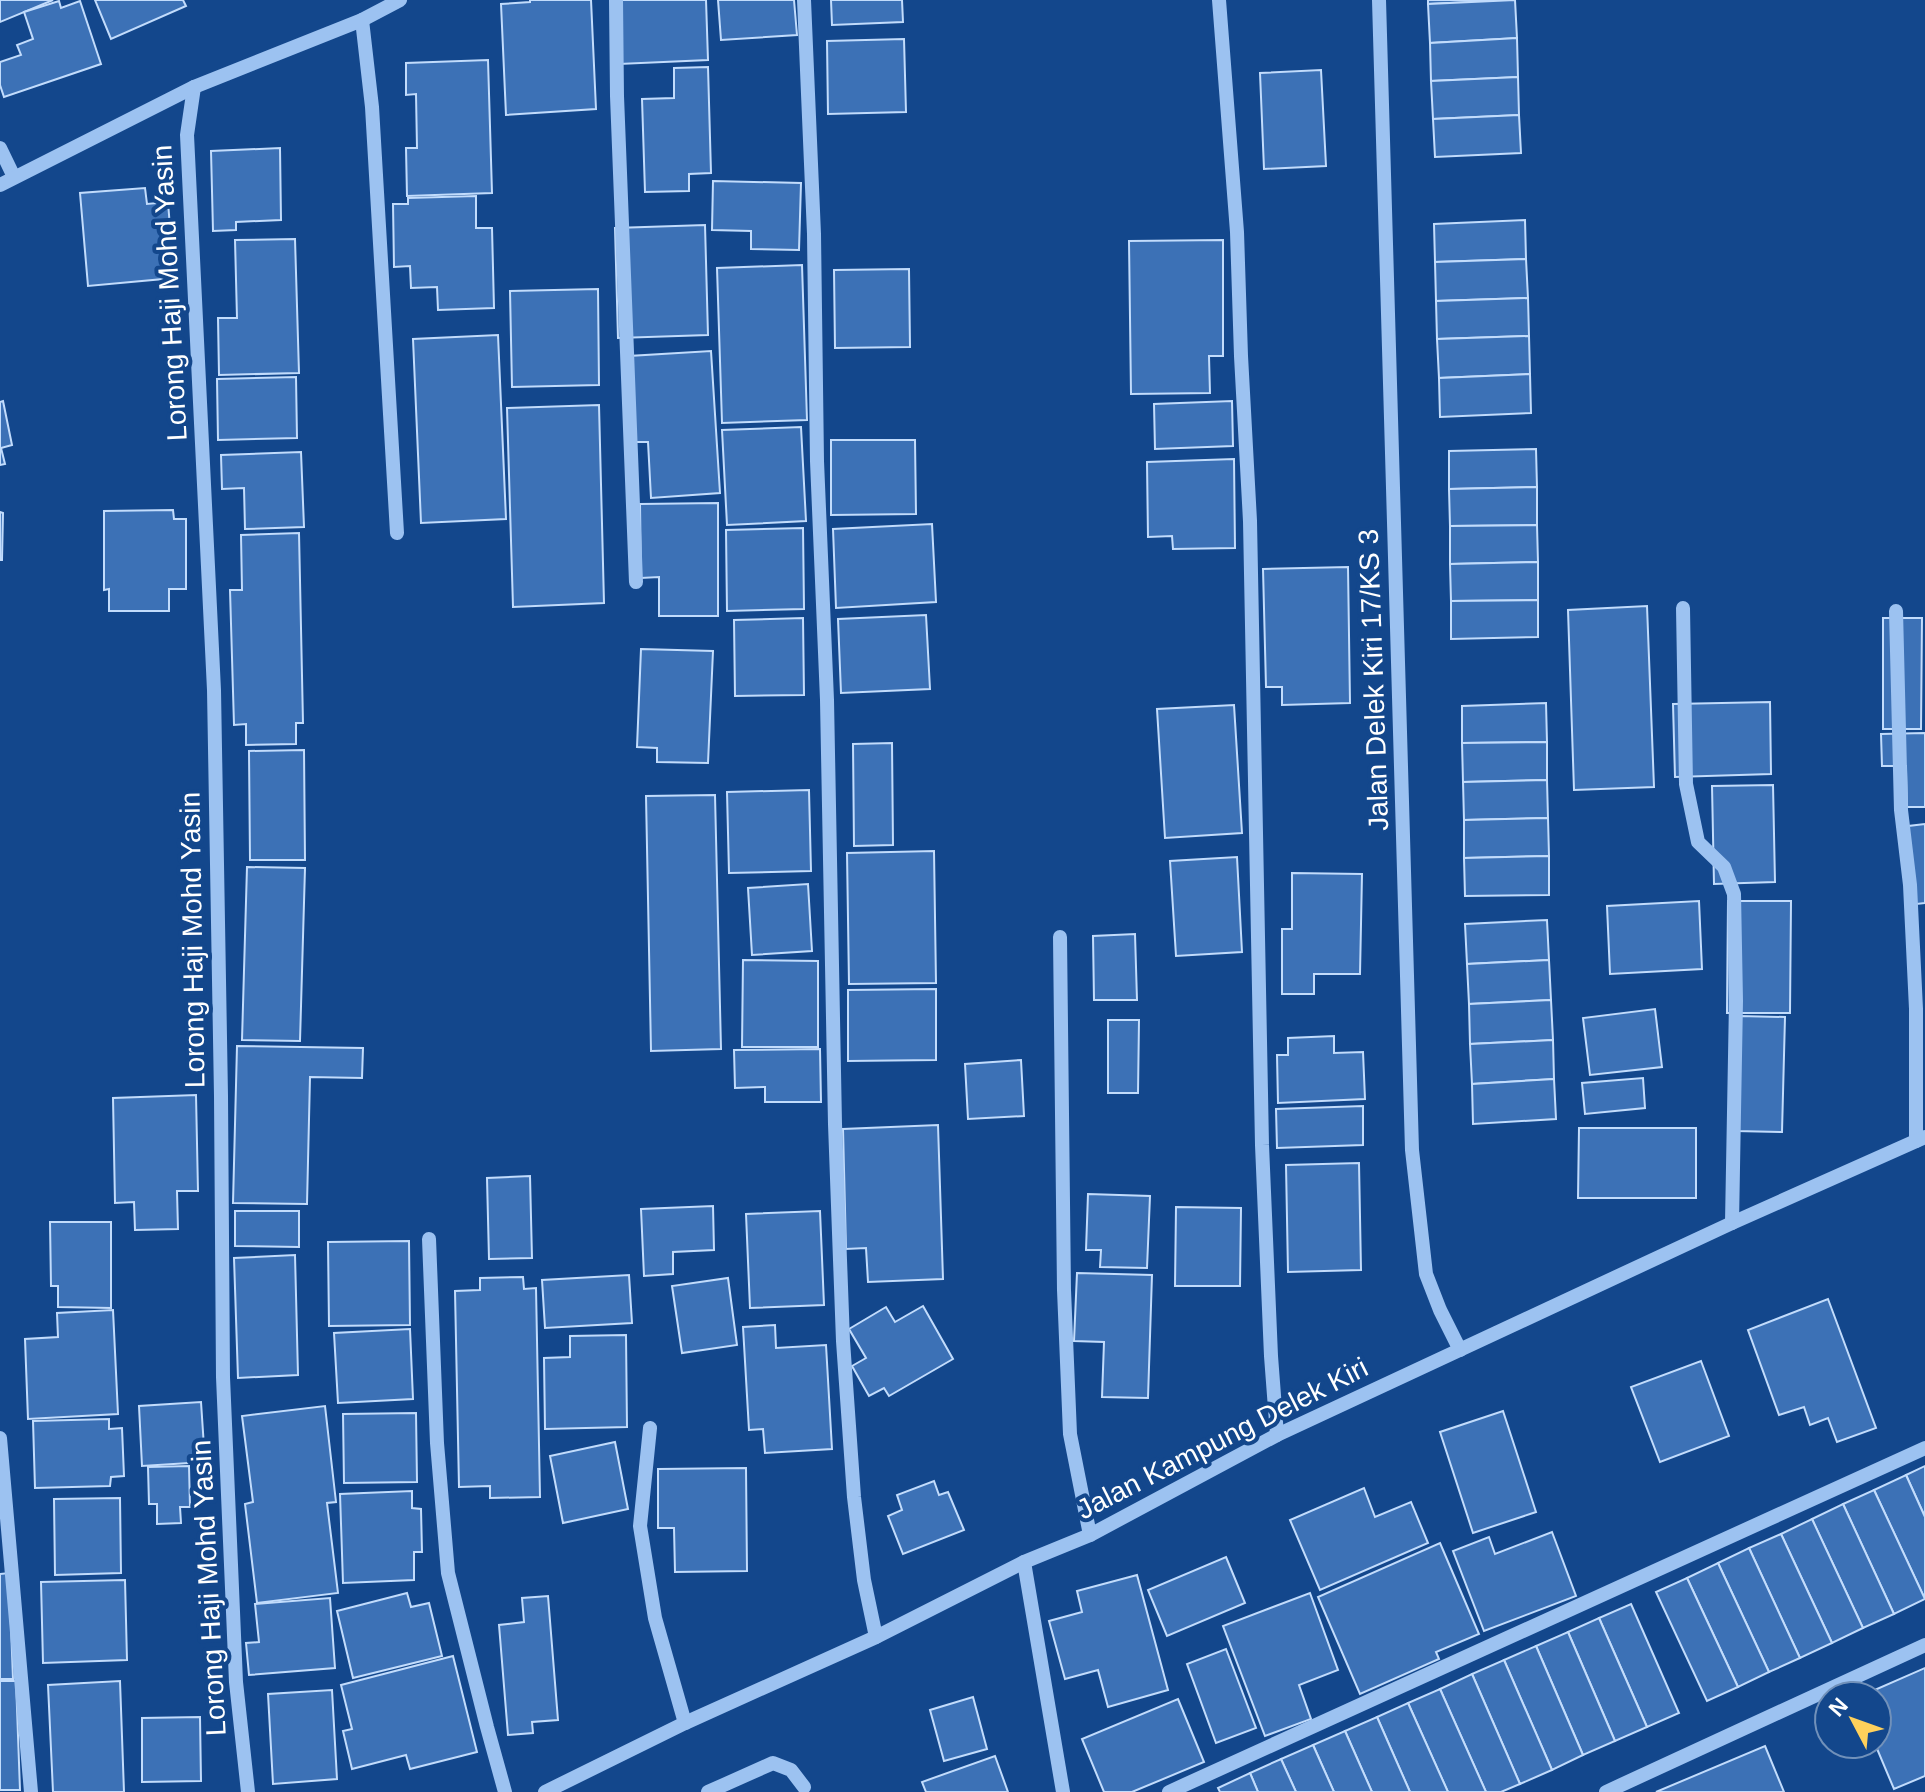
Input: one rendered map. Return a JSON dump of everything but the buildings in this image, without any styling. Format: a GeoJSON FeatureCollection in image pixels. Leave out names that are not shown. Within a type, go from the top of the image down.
{"type":"FeatureCollection","features":[{"type":"Feature","properties":{"kind":"street"},"geometry":{"type":"LineString","coordinates":[[0,185],[194,87],[362,20],[400,0]]}},
{"type":"Feature","properties":{"kind":"street"},"geometry":{"type":"LineString","coordinates":[[616,0],[617,111],[636,582]]}},
{"type":"Feature","properties":{"kind":"street"},"geometry":{"type":"LineString","coordinates":[[804,0],[814,234],[817,461],[827,700],[835,1124],[843,1341],[854,1497],[864,1580],[876,1637]]}},
{"type":"Feature","properties":{"kind":"street"},"geometry":{"type":"LineString","coordinates":[[1219,0],[1237,232],[1250,521],[1262,1145],[1277,1435]]}},
{"type":"Feature","properties":{"kind":"street","name":"Jalan Delek Kiri 17/KS 3"},"geometry":{"type":"LineString","coordinates":[[1379,0],[1412,1150],[1426,1274],[1460,1350]]}},
{"type":"Feature","properties":{"kind":"street"},"geometry":{"type":"LineString","coordinates":[[362,20],[372,107],[397,533]]}},
{"type":"Feature","properties":{"kind":"street","name":"Lorong Haji Mohd Yasin"},"geometry":{"type":"LineString","coordinates":[[194,87],[187,135],[214,690],[223,1377],[236,1682],[248,1792]]}},
{"type":"Feature","properties":{"kind":"street"},"geometry":{"type":"LineString","coordinates":[[0,148],[14,177]]}},
{"type":"Feature","properties":{"kind":"street"},"geometry":{"type":"LineString","coordinates":[[1683,608],[1686,784],[1698,842],[1724,867],[1734,894],[1736,1001],[1732,1223]]}},
{"type":"Feature","properties":{"kind":"street"},"geometry":{"type":"LineString","coordinates":[[1896,611],[1901,810],[1910,885],[1920,1139]]}},
{"type":"Feature","properties":{"kind":"street"},"geometry":{"type":"LineString","coordinates":[[1060,937],[1064,1290],[1070,1434],[1090,1535]]}},
{"type":"Feature","properties":{"kind":"street","name":"Jalan Kampung Delek Kiri"},"geometry":{"type":"LineString","coordinates":[[545,1792],[566,1788],[685,1723],[876,1637],[1024,1562],[1090,1535],[1277,1435],[1920,1139]]}},
{"type":"Feature","properties":{"kind":"street"},"geometry":{"type":"LineString","coordinates":[[429,1239],[437,1443],[448,1573],[505,1792]]}},
{"type":"Feature","properties":{"kind":"street"},"geometry":{"type":"LineString","coordinates":[[650,1428],[640,1526],[655,1618],[685,1723]]}},
{"type":"Feature","properties":{"kind":"street"},"geometry":{"type":"LineString","coordinates":[[0,1438],[31,1792]]}},
{"type":"Feature","properties":{"kind":"street"},"geometry":{"type":"LineString","coordinates":[[1169,1792],[1925,1448]]}},
{"type":"Feature","properties":{"kind":"street"},"geometry":{"type":"LineString","coordinates":[[1024,1562],[1063,1792]]}},
{"type":"Feature","properties":{"kind":"street"},"geometry":{"type":"LineString","coordinates":[[1606,1792],[1925,1645]]}},
{"type":"Feature","properties":{"kind":"street"},"geometry":{"type":"LineString","coordinates":[[708,1792],[773,1763],[791,1770],[804,1787]]}}]}
